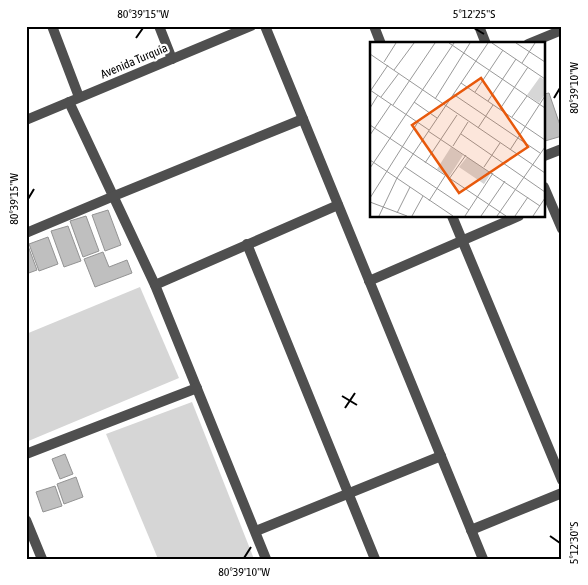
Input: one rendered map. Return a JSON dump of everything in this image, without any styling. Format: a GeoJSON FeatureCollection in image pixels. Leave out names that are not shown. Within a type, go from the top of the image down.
{"type":"FeatureCollection","features":[{"type":"Feature","properties":{"kind":"street"},"geometry":{"type":"LineString","coordinates":[[52,26],[79,97]]}},
{"type":"Feature","properties":{"kind":"street"},"geometry":{"type":"LineString","coordinates":[[159,26],[172,59]]}},
{"type":"Feature","properties":{"kind":"street","name":"Avenida Turquía"},"geometry":{"type":"LineString","coordinates":[[26,120],[251,26]]}},
{"type":"Feature","properties":{"kind":"street"},"geometry":{"type":"LineString","coordinates":[[265,26],[483,559]]}},
{"type":"Feature","properties":{"kind":"street"},"geometry":{"type":"LineString","coordinates":[[374,26],[380,42]]}},
{"type":"Feature","properties":{"kind":"street"},"geometry":{"type":"LineString","coordinates":[[479,26],[485,42]]}},
{"type":"Feature","properties":{"kind":"street"},"geometry":{"type":"LineString","coordinates":[[533,42],[562,30]]}},
{"type":"Feature","properties":{"kind":"street"},"geometry":{"type":"LineString","coordinates":[[69,102],[155,285],[266,559]]}},
{"type":"Feature","properties":{"kind":"street"},"geometry":{"type":"LineString","coordinates":[[26,233],[303,119]]}},
{"type":"Feature","properties":{"kind":"street"},"geometry":{"type":"LineString","coordinates":[[546,155],[562,149]]}},
{"type":"Feature","properties":{"kind":"street"},"geometry":{"type":"LineString","coordinates":[[548,204],[562,230]]}},
{"type":"Feature","properties":{"kind":"street"},"geometry":{"type":"LineString","coordinates":[[155,285],[338,205]]}},
{"type":"Feature","properties":{"kind":"street"},"geometry":{"type":"LineString","coordinates":[[453,218],[562,480]]}},
{"type":"Feature","properties":{"kind":"street"},"geometry":{"type":"LineString","coordinates":[[369,281],[514,218]]}},
{"type":"Feature","properties":{"kind":"street"},"geometry":{"type":"LineString","coordinates":[[247,244],[375,559]]}},
{"type":"Feature","properties":{"kind":"street"},"geometry":{"type":"LineString","coordinates":[[26,454],[197,388]]}},
{"type":"Feature","properties":{"kind":"street"},"geometry":{"type":"LineString","coordinates":[[256,531],[440,456]]}},
{"type":"Feature","properties":{"kind":"street"},"geometry":{"type":"LineString","coordinates":[[471,530],[562,493]]}},
{"type":"Feature","properties":{"kind":"street"},"geometry":{"type":"LineString","coordinates":[[26,520],[42,559]]}},
{"type":"Feature","properties":{"kind":"shaded area"},"geometry":{"type":"Polygon","coordinates":[[[140,287],[179,378],[26,442],[26,334],[140,287]]]}},
{"type":"Feature","properties":{"kind":"shaded area"},"geometry":{"type":"Polygon","coordinates":[[[192,402],[254,559],[158,559],[106,434],[192,402]]]}},
{"type":"Feature","properties":{"kind":"building"},"geometry":{"type":"Polygon","coordinates":[[[549,93],[562,136],[546,141],[546,94],[549,93]]]}},
{"type":"Feature","properties":{"kind":"building"},"geometry":{"type":"Polygon","coordinates":[[[108,210],[121,245],[105,251],[92,215],[108,210]]]}},
{"type":"Feature","properties":{"kind":"building"},"geometry":{"type":"Polygon","coordinates":[[[86,216],[99,251],[83,257],[70,221],[86,216]]]}},
{"type":"Feature","properties":{"kind":"building"},"geometry":{"type":"Polygon","coordinates":[[[68,226],[81,261],[64,267],[51,231],[68,226]]]}},
{"type":"Feature","properties":{"kind":"building"},"geometry":{"type":"Polygon","coordinates":[[[48,237],[58,264],[39,271],[29,244],[48,237]]]}},
{"type":"Feature","properties":{"kind":"building"},"geometry":{"type":"Polygon","coordinates":[[[26,244],[37,270],[26,274],[26,244]]]}},
{"type":"Feature","properties":{"kind":"building"},"geometry":{"type":"Polygon","coordinates":[[[103,252],[109,267],[127,260],[132,273],[95,287],[84,259],[103,252]]]}},
{"type":"Feature","properties":{"kind":"building"},"geometry":{"type":"Polygon","coordinates":[[[65,454],[73,474],[60,479],[52,459],[65,454]]]}},
{"type":"Feature","properties":{"kind":"building"},"geometry":{"type":"Polygon","coordinates":[[[76,477],[83,497],[64,504],[57,484],[76,477]]]}},
{"type":"Feature","properties":{"kind":"building"},"geometry":{"type":"Polygon","coordinates":[[[55,486],[62,506],[43,512],[36,492],[55,486]]]}}]}
